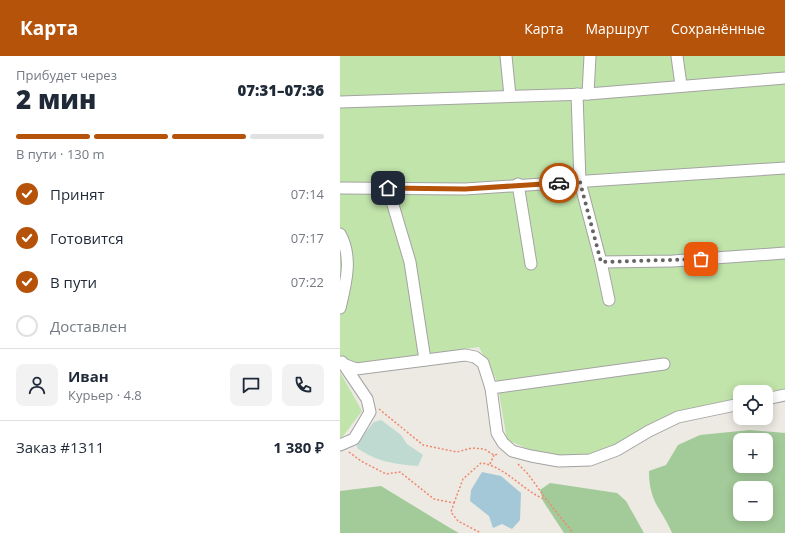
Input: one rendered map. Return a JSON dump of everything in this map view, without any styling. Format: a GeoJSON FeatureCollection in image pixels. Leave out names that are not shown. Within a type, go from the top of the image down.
{"type":"FeatureCollection","features":[{"type":"Feature","properties":{"kind":"lane"},"geometry":{"type":"LineString","coordinates":[[506,56],[510,96]]}},
{"type":"Feature","properties":{"kind":"lane"},"geometry":{"type":"LineString","coordinates":[[590,56],[582,94],[580,182],[601,262],[609,300]]}},
{"type":"Feature","properties":{"kind":"lane"},"geometry":{"type":"LineString","coordinates":[[677,56],[681,86]]}},
{"type":"Feature","properties":{"kind":"lane"},"geometry":{"type":"LineString","coordinates":[[340,102],[582,94],[785,78]]}},
{"type":"Feature","properties":{"kind":"lane"},"geometry":{"type":"LineString","coordinates":[[340,188],[465,189],[518,184],[580,182],[785,168]]}},
{"type":"Feature","properties":{"kind":"lane"},"geometry":{"type":"LineString","coordinates":[[518,184],[531,264]]}},
{"type":"Feature","properties":{"kind":"lane"},"geometry":{"type":"LineString","coordinates":[[388,188],[410,262],[425,360]]}},
{"type":"Feature","properties":{"kind":"lane"},"geometry":{"type":"LineString","coordinates":[[340,234],[348,256],[346,282],[340,308]]}},
{"type":"Feature","properties":{"kind":"lane"},"geometry":{"type":"LineString","coordinates":[[601,262],[673,261],[785,253]]}},
{"type":"Feature","properties":{"kind":"lane"},"geometry":{"type":"LineString","coordinates":[[342,361],[356,369],[465,355],[475,357],[483,363],[492,388],[497,433],[503,443],[512,451],[559,461],[590,460],[617,450],[649,431],[678,417],[733,405]]}},
{"type":"Feature","properties":{"kind":"lane"},"geometry":{"type":"LineString","coordinates":[[342,361],[367,399],[370,412],[354,439],[343,447]]}},
{"type":"Feature","properties":{"kind":"lane"},"geometry":{"type":"LineString","coordinates":[[492,388],[664,364]]}},
{"type":"Feature","properties":{"kind":"lane"},"geometry":{"type":"LineString","coordinates":[[773,398],[785,395]]}},
{"type":"Feature","properties":{"kind":"path"},"geometry":{"type":"LineString","coordinates":[[367,399],[423,445],[457,452],[472,448],[484,449],[494,455],[512,451],[512,458],[528,474],[573,533]]}},
{"type":"Feature","properties":{"kind":"path"},"geometry":{"type":"LineString","coordinates":[[343,447],[361,461],[386,474],[400,472],[434,498],[454,503]]}},
{"type":"Feature","properties":{"kind":"path"},"geometry":{"type":"LineString","coordinates":[[490,464],[494,455]]}},
{"type":"Feature","properties":{"kind":"path"},"geometry":{"type":"LineString","coordinates":[[481,533],[458,521],[451,512],[463,479],[481,463],[490,464],[531,494],[546,499]]}},
{"type":"Feature","properties":{"kind":"green space"},"geometry":{"type":"Polygon","coordinates":[[[340,56],[785,56],[785,391],[773,394],[773,385],[733,385],[733,402],[680,413],[616,447],[579,458],[541,454],[507,440],[497,381],[479,347],[340,366],[340,56]]]}},
{"type":"Feature","properties":{"kind":"green space"},"geometry":{"type":"Polygon","coordinates":[[[340,372],[362,411],[340,440],[340,372]]]}},
{"type":"Feature","properties":{"kind":"green space"},"geometry":{"type":"Polygon","coordinates":[[[750,430],[785,433],[785,533],[672,533],[653,498],[649,471],[666,465],[678,445],[700,435],[750,430]]]}},
{"type":"Feature","properties":{"kind":"green space"},"geometry":{"type":"Polygon","coordinates":[[[550,483],[617,493],[626,501],[644,533],[564,533],[543,501],[540,490],[550,483]]]}},
{"type":"Feature","properties":{"kind":"green space"},"geometry":{"type":"Polygon","coordinates":[[[381,486],[459,533],[340,533],[340,491],[381,486]]]}},
{"type":"Feature","properties":{"kind":"shaded area"},"geometry":{"type":"Polygon","coordinates":[[[381,420],[401,435],[407,444],[423,455],[418,466],[386,462],[357,448],[357,443],[374,422],[381,420]]]}},
{"type":"Feature","properties":{"kind":"shaded area"},"geometry":{"type":"Polygon","coordinates":[[[482,472],[501,476],[521,493],[520,520],[512,529],[502,524],[493,528],[489,516],[470,501],[471,490],[482,472]]]}},
{"type":"Feature","properties":{"kind":"way so far"},"geometry":{"type":"LineString","coordinates":[[559,183],[580,182],[601,262],[701,259]]}},
{"type":"Feature","properties":{"kind":"route"},"geometry":{"type":"LineString","coordinates":[[388,188],[465,189],[518,184],[559,183]]}}]}
